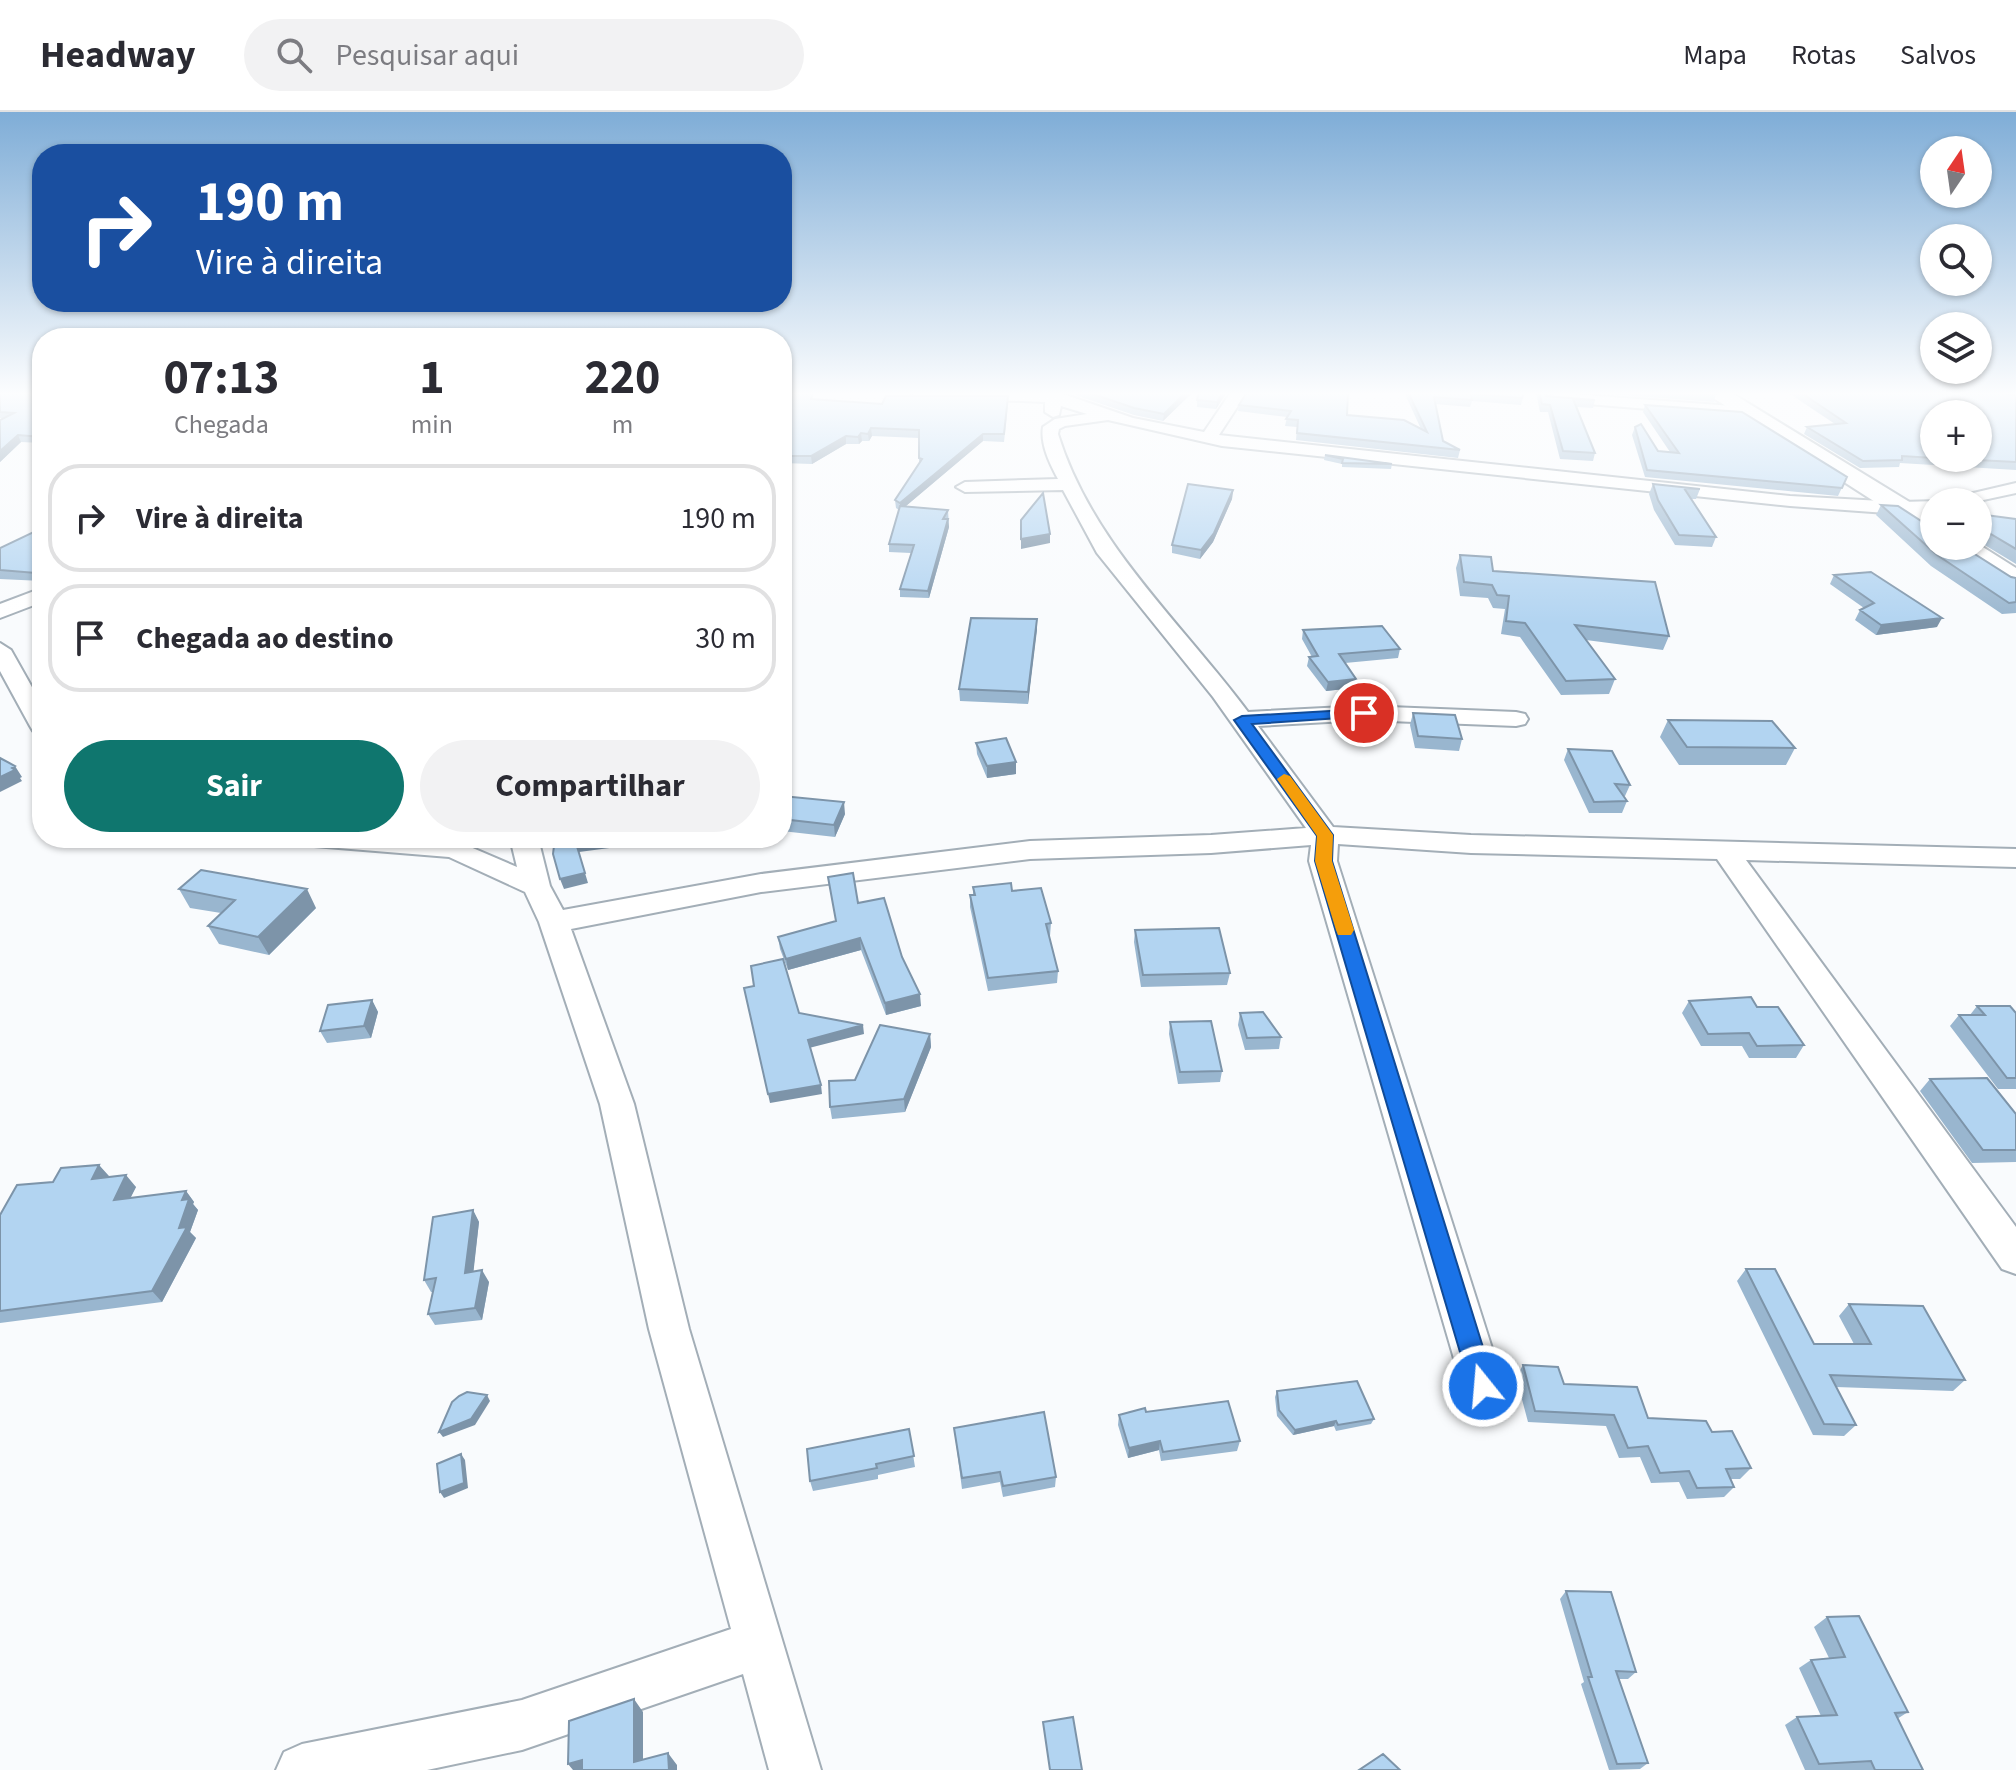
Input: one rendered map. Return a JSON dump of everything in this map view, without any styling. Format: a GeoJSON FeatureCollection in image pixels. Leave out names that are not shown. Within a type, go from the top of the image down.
{"type":"FeatureCollection","features":[{"type":"Feature","properties":{"kind":"street"},"geometry":{"type":"LineString","coordinates":[[1061,469],[1104,549],[1242,720],[1325,835],[1323,861],[1483,1386]]}},
{"type":"Feature","properties":{"kind":"street"},"geometry":{"type":"LineString","coordinates":[[1485,469],[1691,492],[1920,512]]}},
{"type":"Feature","properties":{"kind":"street"},"geometry":{"type":"LineString","coordinates":[[1849,469],[1920,509]]}},
{"type":"Feature","properties":{"kind":"street"},"geometry":{"type":"LineString","coordinates":[[965,487],[1069,484]]}},
{"type":"Feature","properties":{"kind":"street"},"geometry":{"type":"LineString","coordinates":[[1992,493],[2016,488]]}},
{"type":"Feature","properties":{"kind":"street"},"geometry":{"type":"LineString","coordinates":[[1985,560],[2016,580]]}},
{"type":"Feature","properties":{"kind":"street"},"geometry":{"type":"LineString","coordinates":[[4,607],[32,597]]}},
{"type":"Feature","properties":{"kind":"street"},"geometry":{"type":"LineString","coordinates":[[0,650],[32,708]]}},
{"type":"Feature","properties":{"kind":"street"},"geometry":{"type":"LineString","coordinates":[[1242,720],[1364,713],[1516,719]]}},
{"type":"Feature","properties":{"kind":"street"},"geometry":{"type":"LineString","coordinates":[[554,922],[761,883],[1030,850],[1211,844],[1325,835],[1471,844],[2016,858]]}},
{"type":"Feature","properties":{"kind":"street"},"geometry":{"type":"LineString","coordinates":[[441,848],[454,849],[536,886]]}},
{"type":"Feature","properties":{"kind":"street"},"geometry":{"type":"LineString","coordinates":[[526,848],[536,886],[554,922],[617,1104],[669,1329],[795,1770]]}},
{"type":"Feature","properties":{"kind":"street"},"geometry":{"type":"LineString","coordinates":[[1725,851],[2016,1257]]}},
{"type":"Feature","properties":{"kind":"street"},"geometry":{"type":"LineString","coordinates":[[302,1770],[522,1725],[759,1644]]}},
{"type":"Feature","properties":{"kind":"building"},"geometry":{"type":"Polygon","coordinates":[[[915,469],[940,469],[900,503],[895,500],[915,469]]]}},
{"type":"Feature","properties":{"kind":"building"},"geometry":{"type":"Polygon","coordinates":[[[1835,469],[1847,477],[1842,488],[1647,470],[1835,469]]]}},
{"type":"Feature","properties":{"kind":"building"},"geometry":{"type":"Polygon","coordinates":[[[1188,484],[1233,490],[1214,533],[1201,550],[1172,545],[1188,484]]]}},
{"type":"Feature","properties":{"kind":"building"},"geometry":{"type":"Polygon","coordinates":[[[1653,484],[1700,489],[1684,488],[1716,537],[1679,535],[1658,500],[1653,484]]]}},
{"type":"Feature","properties":{"kind":"building"},"geometry":{"type":"Polygon","coordinates":[[[1043,493],[1050,534],[1021,539],[1021,520],[1043,493]]]}},
{"type":"Feature","properties":{"kind":"building"},"geometry":{"type":"Polygon","coordinates":[[[1881,505],[1898,506],[1920,520],[1920,540],[1881,505]]]}},
{"type":"Feature","properties":{"kind":"building"},"geometry":{"type":"Polygon","coordinates":[[[900,506],[948,510],[943,519],[948,519],[928,591],[900,589],[914,545],[889,544],[900,506]]]}},
{"type":"Feature","properties":{"kind":"building"},"geometry":{"type":"Polygon","coordinates":[[[1992,516],[2016,519],[2016,549],[1992,535],[1992,516]]]}},
{"type":"Feature","properties":{"kind":"building"},"geometry":{"type":"Polygon","coordinates":[[[32,533],[32,573],[0,570],[0,548],[32,533]]]}},
{"type":"Feature","properties":{"kind":"building"},"geometry":{"type":"Polygon","coordinates":[[[1460,555],[1491,557],[1493,571],[1655,582],[1669,636],[1575,625],[1615,679],[1566,681],[1525,623],[1506,621],[1509,596],[1497,595],[1492,585],[1464,582],[1460,555]]]}},
{"type":"Feature","properties":{"kind":"building"},"geometry":{"type":"Polygon","coordinates":[[[1944,560],[1984,560],[2016,578],[2016,602],[2009,603],[1944,560]]]}},
{"type":"Feature","properties":{"kind":"building"},"geometry":{"type":"Polygon","coordinates":[[[1871,572],[1942,618],[1881,625],[1860,610],[1874,603],[1834,575],[1871,572]]]}},
{"type":"Feature","properties":{"kind":"building"},"geometry":{"type":"Polygon","coordinates":[[[971,618],[1037,619],[1028,692],[959,689],[971,618]]]}},
{"type":"Feature","properties":{"kind":"building"},"geometry":{"type":"Polygon","coordinates":[[[1382,626],[1400,649],[1339,654],[1356,679],[1328,682],[1309,657],[1318,656],[1303,630],[1382,626]]]}},
{"type":"Feature","properties":{"kind":"building"},"geometry":{"type":"Polygon","coordinates":[[[1413,713],[1455,715],[1462,739],[1418,736],[1413,713]]]}},
{"type":"Feature","properties":{"kind":"building"},"geometry":{"type":"Polygon","coordinates":[[[1668,720],[1772,721],[1795,748],[1687,747],[1668,720]]]}},
{"type":"Feature","properties":{"kind":"building"},"geometry":{"type":"Polygon","coordinates":[[[1006,738],[1016,762],[987,766],[976,743],[1006,738]]]}},
{"type":"Feature","properties":{"kind":"building"},"geometry":{"type":"Polygon","coordinates":[[[1568,749],[1612,751],[1630,785],[1615,784],[1627,801],[1594,802],[1568,749]]]}},
{"type":"Feature","properties":{"kind":"building"},"geometry":{"type":"Polygon","coordinates":[[[0,758],[15,766],[12,768],[15,770],[0,777],[0,758]]]}},
{"type":"Feature","properties":{"kind":"building"},"geometry":{"type":"Polygon","coordinates":[[[792,797],[844,802],[834,825],[792,820],[792,797]]]}},
{"type":"Feature","properties":{"kind":"building"},"geometry":{"type":"Polygon","coordinates":[[[554,848],[578,848],[585,873],[560,879],[554,848]]]}},
{"type":"Feature","properties":{"kind":"building"},"geometry":{"type":"Polygon","coordinates":[[[201,870],[307,889],[258,937],[208,926],[235,900],[179,889],[201,870]]]}},
{"type":"Feature","properties":{"kind":"building"},"geometry":{"type":"Polygon","coordinates":[[[853,873],[858,903],[884,898],[902,957],[920,994],[885,1003],[860,938],[786,959],[778,937],[836,921],[828,877],[853,873]]]}},
{"type":"Feature","properties":{"kind":"building"},"geometry":{"type":"Polygon","coordinates":[[[1011,883],[1012,891],[1041,888],[1051,923],[1046,924],[1058,971],[988,978],[970,895],[975,895],[973,887],[1011,883]]]}},
{"type":"Feature","properties":{"kind":"building"},"geometry":{"type":"Polygon","coordinates":[[[1219,928],[1230,973],[1143,975],[1135,930],[1219,928]]]}},
{"type":"Feature","properties":{"kind":"building"},"geometry":{"type":"Polygon","coordinates":[[[783,959],[799,1013],[863,1025],[808,1040],[821,1085],[768,1094],[744,988],[754,986],[751,966],[783,959]]]}},
{"type":"Feature","properties":{"kind":"building"},"geometry":{"type":"Polygon","coordinates":[[[1751,997],[1757,1007],[1778,1007],[1804,1045],[1757,1046],[1749,1033],[1708,1034],[1689,1001],[1751,997]]]}},
{"type":"Feature","properties":{"kind":"building"},"geometry":{"type":"Polygon","coordinates":[[[372,1000],[364,1026],[320,1031],[328,1005],[372,1000]]]}},
{"type":"Feature","properties":{"kind":"building"},"geometry":{"type":"Polygon","coordinates":[[[1977,1006],[2010,1006],[2016,1013],[2016,1078],[2007,1078],[1959,1015],[1985,1015],[1977,1006]]]}},
{"type":"Feature","properties":{"kind":"building"},"geometry":{"type":"Polygon","coordinates":[[[1263,1012],[1281,1037],[1247,1038],[1240,1013],[1263,1012]]]}},
{"type":"Feature","properties":{"kind":"building"},"geometry":{"type":"Polygon","coordinates":[[[1211,1021],[1222,1071],[1180,1072],[1170,1022],[1211,1021]]]}},
{"type":"Feature","properties":{"kind":"building"},"geometry":{"type":"Polygon","coordinates":[[[880,1025],[930,1034],[904,1099],[830,1107],[829,1081],[855,1080],[880,1025]]]}},
{"type":"Feature","properties":{"kind":"building"},"geometry":{"type":"Polygon","coordinates":[[[1987,1078],[2016,1114],[2016,1150],[1983,1150],[1930,1079],[1987,1078]]]}},
{"type":"Feature","properties":{"kind":"building"},"geometry":{"type":"Polygon","coordinates":[[[99,1165],[92,1179],[126,1175],[114,1200],[186,1191],[182,1200],[189,1199],[179,1228],[187,1227],[152,1291],[0,1311],[0,1215],[17,1185],[53,1182],[61,1168],[99,1165]]]}},
{"type":"Feature","properties":{"kind":"building"},"geometry":{"type":"Polygon","coordinates":[[[473,1210],[465,1273],[482,1270],[475,1308],[428,1314],[436,1278],[424,1280],[433,1217],[473,1210]]]}},
{"type":"Feature","properties":{"kind":"building"},"geometry":{"type":"Polygon","coordinates":[[[1746,1269],[1775,1269],[1814,1344],[1871,1344],[1849,1304],[1923,1306],[1965,1380],[1830,1375],[1856,1425],[1824,1424],[1746,1269]]]}},
{"type":"Feature","properties":{"kind":"building"},"geometry":{"type":"Polygon","coordinates":[[[1523,1365],[1558,1367],[1564,1384],[1637,1387],[1648,1418],[1706,1421],[1712,1432],[1732,1431],[1751,1468],[1726,1469],[1734,1487],[1697,1488],[1689,1471],[1660,1473],[1648,1446],[1628,1448],[1614,1415],[1535,1411],[1523,1365]]]}},
{"type":"Feature","properties":{"kind":"building"},"geometry":{"type":"Polygon","coordinates":[[[1357,1381],[1374,1419],[1338,1425],[1336,1421],[1295,1430],[1279,1410],[1277,1391],[1357,1381]]]}},
{"type":"Feature","properties":{"kind":"building"},"geometry":{"type":"Polygon","coordinates":[[[467,1392],[487,1395],[471,1419],[439,1432],[452,1402],[467,1392]]]}},
{"type":"Feature","properties":{"kind":"building"},"geometry":{"type":"Polygon","coordinates":[[[1228,1401],[1240,1441],[1163,1452],[1160,1441],[1129,1448],[1119,1415],[1145,1408],[1146,1412],[1228,1401]]]}},
{"type":"Feature","properties":{"kind":"building"},"geometry":{"type":"Polygon","coordinates":[[[1044,1412],[1056,1477],[1003,1486],[1000,1472],[962,1478],[954,1428],[1044,1412]]]}},
{"type":"Feature","properties":{"kind":"building"},"geometry":{"type":"Polygon","coordinates":[[[909,1429],[914,1456],[876,1464],[877,1468],[810,1481],[807,1449],[909,1429]]]}},
{"type":"Feature","properties":{"kind":"building"},"geometry":{"type":"Polygon","coordinates":[[[461,1454],[464,1483],[440,1492],[437,1464],[461,1454]]]}},
{"type":"Feature","properties":{"kind":"building"},"geometry":{"type":"Polygon","coordinates":[[[1566,1591],[1611,1592],[1636,1672],[1616,1671],[1648,1763],[1617,1764],[1588,1677],[1592,1677],[1566,1591]]]}},
{"type":"Feature","properties":{"kind":"building"},"geometry":{"type":"Polygon","coordinates":[[[1859,1616],[1908,1712],[1895,1713],[1923,1770],[1875,1770],[1871,1761],[1819,1764],[1797,1717],[1837,1715],[1811,1660],[1845,1657],[1827,1617],[1859,1616]]]}},
{"type":"Feature","properties":{"kind":"building"},"geometry":{"type":"Polygon","coordinates":[[[634,1699],[634,1762],[668,1753],[669,1770],[582,1770],[582,1760],[568,1764],[569,1721],[634,1699]]]}},
{"type":"Feature","properties":{"kind":"building"},"geometry":{"type":"Polygon","coordinates":[[[1073,1717],[1082,1770],[1050,1770],[1043,1722],[1073,1717]]]}},
{"type":"Feature","properties":{"kind":"building"},"geometry":{"type":"Polygon","coordinates":[[[1383,1754],[1400,1770],[1359,1770],[1383,1754]]]}},
{"type":"Feature","properties":{"kind":"slow traffic"},"geometry":{"type":"LineString","coordinates":[[1284,779],[1325,835],[1323,861],[1345,930]]}},
{"type":"Feature","properties":{"kind":"route"},"geometry":{"type":"LineString","coordinates":[[1364,713],[1242,720],[1325,835],[1323,861],[1483,1386]]}}]}
